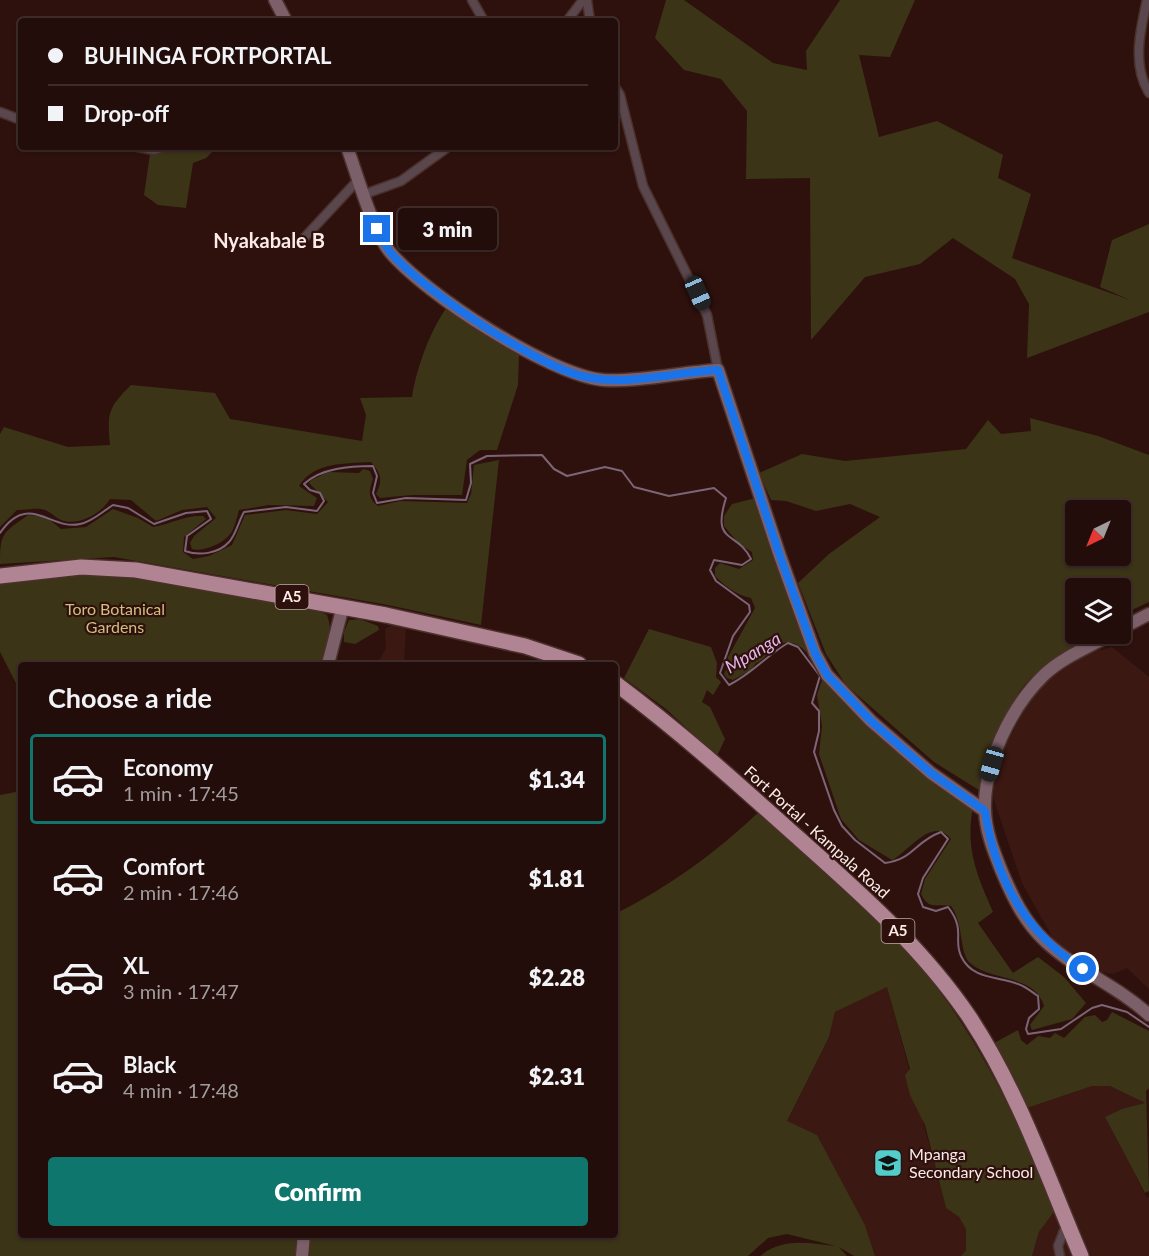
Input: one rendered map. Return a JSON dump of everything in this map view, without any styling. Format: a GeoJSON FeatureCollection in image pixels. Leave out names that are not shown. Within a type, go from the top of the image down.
{"type":"FeatureCollection","features":[{"type":"Feature","properties":{"kind":"highway","name":"A5"},"geometry":{"type":"LineString","coordinates":[[0,576],[81,567],[109,567],[343,606],[525,646],[573,662]]}},
{"type":"Feature","properties":{"kind":"highway","name":"Fort Portal - Kampala Road"},"geometry":{"type":"LineString","coordinates":[[618,685],[743,788],[842,876],[912,946],[970,1018],[1005,1081],[1081,1256]]}},
{"type":"Feature","properties":{"kind":"street"},"geometry":{"type":"LineString","coordinates":[[275,0],[284,18]]}},
{"type":"Feature","properties":{"kind":"street"},"geometry":{"type":"LineString","coordinates":[[472,0],[482,18]]}},
{"type":"Feature","properties":{"kind":"street"},"geometry":{"type":"LineString","coordinates":[[570,18],[585,0]]}},
{"type":"Feature","properties":{"kind":"street"},"geometry":{"type":"LineString","coordinates":[[585,0],[589,18]]}},
{"type":"Feature","properties":{"kind":"street"},"geometry":{"type":"LineString","coordinates":[[1147,0],[1139,56],[1143,82],[1149,93]]}},
{"type":"Feature","properties":{"kind":"street"},"geometry":{"type":"LineString","coordinates":[[618,92],[643,186],[707,315],[718,370],[815,653],[827,675],[871,721],[931,773],[985,811]]}},
{"type":"Feature","properties":{"kind":"street"},"geometry":{"type":"LineString","coordinates":[[0,112],[18,119]]}},
{"type":"Feature","properties":{"kind":"street"},"geometry":{"type":"LineString","coordinates":[[347,150],[377,229],[390,252],[413,274],[468,315],[548,363],[585,377],[606,380],[718,370]]}},
{"type":"Feature","properties":{"kind":"street"},"geometry":{"type":"LineString","coordinates":[[365,194],[401,181],[444,150]]}},
{"type":"Feature","properties":{"kind":"street"},"geometry":{"type":"LineString","coordinates":[[305,237],[359,179]]}},
{"type":"Feature","properties":{"kind":"street"},"geometry":{"type":"LineString","coordinates":[[329,662],[343,606]]}},
{"type":"Feature","properties":{"kind":"street"},"geometry":{"type":"LineString","coordinates":[[1131,624],[1149,614]]}},
{"type":"Feature","properties":{"kind":"street"},"geometry":{"type":"LineString","coordinates":[[1094,644],[1044,675],[1013,715],[986,784],[985,811],[990,843],[1011,895],[1033,928],[1071,962],[1129,997],[1149,1015]]}},
{"type":"Feature","properties":{"kind":"street"},"geometry":{"type":"LineString","coordinates":[[1060,1256],[1058,1246],[1067,1223]]}},
{"type":"Feature","properties":{"kind":"street"},"geometry":{"type":"LineString","coordinates":[[302,1256],[304,1238]]}},
{"type":"Feature","properties":{"kind":"shaded area"},"geometry":{"type":"Polygon","coordinates":[[[394,624],[406,627],[404,662],[375,662],[381,658],[386,648],[385,629],[394,624]]]}},
{"type":"Feature","properties":{"kind":"shaded area"},"geometry":{"type":"Polygon","coordinates":[[[1112,647],[1149,677],[1149,989],[1127,968],[1113,974],[1094,971],[1055,942],[1022,883],[993,797],[995,774],[1004,748],[1033,694],[1054,674],[1092,652],[1112,647]]]}},
{"type":"Feature","properties":{"kind":"shaded area"},"geometry":{"type":"Polygon","coordinates":[[[887,986],[946,1208],[959,1217],[966,1229],[966,1250],[961,1256],[875,1256],[865,1225],[817,1135],[787,1122],[829,1037],[835,1012],[887,986]]]}},
{"type":"Feature","properties":{"kind":"shaded area"},"geometry":{"type":"Polygon","coordinates":[[[1092,1086],[1110,1086],[1146,1104],[1105,1117],[1147,1198],[1149,1197],[1149,1256],[1091,1256],[1081,1233],[1077,1235],[1027,1108],[1092,1086]]]}},
{"type":"Feature","properties":{"kind":"shaded area"},"geometry":{"type":"Polygon","coordinates":[[[1056,1209],[1079,1256],[1032,1256],[1039,1232],[1056,1209]]]}},
{"type":"Feature","properties":{"kind":"green space"},"geometry":{"type":"Polygon","coordinates":[[[666,0],[684,0],[773,63],[807,70],[806,51],[840,0],[915,0],[890,57],[859,55],[879,137],[937,121],[1003,155],[998,178],[1031,194],[1012,258],[1130,300],[1100,287],[1112,240],[1149,224],[1149,312],[1027,358],[1029,304],[1015,279],[953,238],[920,264],[865,277],[811,340],[810,178],[746,179],[747,111],[721,79],[684,70],[655,38],[666,0]]]}},
{"type":"Feature","properties":{"kind":"green space"},"geometry":{"type":"Polygon","coordinates":[[[151,150],[214,150],[206,158],[193,163],[186,208],[158,205],[144,195],[151,150]]]}},
{"type":"Feature","properties":{"kind":"green space"},"geometry":{"type":"Polygon","coordinates":[[[448,306],[519,355],[518,385],[497,450],[480,450],[467,460],[462,495],[412,495],[380,498],[376,494],[380,485],[379,473],[371,462],[351,463],[322,468],[313,472],[299,486],[317,498],[314,506],[269,505],[239,510],[234,528],[228,537],[208,548],[192,549],[190,543],[194,536],[216,518],[207,507],[182,510],[156,521],[131,500],[110,499],[95,514],[75,522],[61,520],[42,509],[17,510],[0,527],[0,434],[4,427],[68,447],[110,445],[109,418],[113,406],[131,385],[215,393],[230,419],[362,441],[366,415],[360,398],[412,397],[425,349],[448,306]]]}},
{"type":"Feature","properties":{"kind":"green space"},"geometry":{"type":"Polygon","coordinates":[[[1030,418],[1098,436],[1149,455],[1149,602],[1131,610],[1131,578],[1065,578],[1065,644],[1089,644],[1035,674],[1019,692],[1005,719],[982,792],[934,762],[846,685],[826,654],[798,583],[829,554],[880,517],[850,504],[816,511],[786,501],[771,500],[759,473],[802,454],[845,461],[966,449],[988,420],[1001,434],[1031,431],[1030,418]]]}},
{"type":"Feature","properties":{"kind":"green space"},"geometry":{"type":"Polygon","coordinates":[[[499,460],[481,625],[388,605],[114,557],[0,564],[2,539],[8,530],[28,515],[46,517],[61,529],[86,527],[113,509],[138,518],[153,527],[190,517],[203,516],[206,519],[184,537],[183,552],[193,559],[209,556],[232,545],[245,515],[286,510],[317,514],[328,502],[309,483],[329,472],[359,473],[363,469],[370,471],[373,479],[371,497],[378,506],[400,501],[467,503],[471,494],[474,465],[499,460]]]}},
{"type":"Feature","properties":{"kind":"green space"},"geometry":{"type":"Polygon","coordinates":[[[756,498],[800,619],[843,693],[973,807],[970,836],[974,861],[993,912],[978,923],[1013,973],[1038,957],[1064,977],[1086,1003],[1072,1019],[1032,1030],[1030,1025],[1044,1006],[1039,996],[1032,988],[1022,983],[979,969],[970,963],[964,952],[958,921],[951,906],[930,904],[924,899],[921,894],[925,879],[951,839],[937,831],[929,833],[892,860],[859,840],[841,819],[819,754],[822,726],[817,695],[823,677],[803,649],[790,643],[782,644],[756,663],[751,670],[733,680],[724,674],[728,666],[728,657],[755,608],[751,598],[732,590],[715,576],[715,568],[720,563],[739,569],[753,560],[752,552],[740,545],[724,526],[724,516],[732,504],[756,498]]]}},
{"type":"Feature","properties":{"kind":"green space","name":"Toro Botanical Gardens"},"geometry":{"type":"Polygon","coordinates":[[[121,572],[316,609],[327,615],[329,621],[330,640],[327,653],[322,662],[18,662],[18,687],[0,652],[0,583],[82,573],[121,572]]]}},
{"type":"Feature","properties":{"kind":"green space"},"geometry":{"type":"Polygon","coordinates":[[[360,619],[378,626],[379,630],[355,644],[344,642],[344,632],[349,620],[360,619]]]}},
{"type":"Feature","properties":{"kind":"green space"},"geometry":{"type":"Polygon","coordinates":[[[649,629],[711,647],[717,663],[716,677],[721,682],[713,695],[707,690],[702,702],[710,707],[725,739],[717,756],[666,709],[624,678],[649,629]]]}},
{"type":"Feature","properties":{"kind":"green space"},"geometry":{"type":"Polygon","coordinates":[[[18,792],[18,1238],[299,1238],[297,1256],[0,1256],[0,795],[18,792]]]}},
{"type":"Feature","properties":{"kind":"green space"},"geometry":{"type":"Polygon","coordinates":[[[760,811],[885,928],[944,997],[998,1085],[1056,1209],[1039,1232],[1032,1256],[961,1256],[966,1250],[966,1229],[959,1217],[946,1208],[925,1125],[910,1095],[905,1075],[910,1069],[887,987],[835,1012],[829,1037],[787,1121],[817,1135],[865,1225],[875,1256],[854,1256],[839,1247],[847,1256],[760,1256],[778,1246],[787,1244],[836,1246],[787,1234],[768,1238],[748,1256],[309,1256],[310,1238],[618,1238],[618,912],[692,868],[760,811]]]}},
{"type":"Feature","properties":{"kind":"green space"},"geometry":{"type":"Polygon","coordinates":[[[1112,1012],[1149,1031],[1149,1088],[1146,1091],[1149,1191],[1145,1193],[1105,1117],[1122,1109],[1145,1103],[1110,1086],[1092,1086],[1027,1108],[994,1043],[1018,1030],[1021,1040],[1027,1045],[1038,1036],[1050,1038],[1055,1033],[1064,1038],[1085,1017],[1095,1015],[1102,1022],[1107,1020],[1112,1012]]]}},
{"type":"Feature","properties":{"kind":"waterway","name":"Mpanga"},"geometry":{"type":"LineString","coordinates":[[0,533],[11,521],[21,515],[40,515],[69,525],[80,524],[93,519],[113,505],[128,508],[154,524],[186,513],[207,511],[211,519],[187,536],[185,551],[208,553],[229,542],[244,512],[286,507],[317,511],[324,501],[320,493],[310,490],[304,484],[327,471],[346,467],[373,466],[377,476],[373,493],[377,503],[406,498],[466,500],[471,483],[470,464],[487,456],[542,455],[554,469],[567,476],[605,467],[622,471],[634,487],[669,496],[714,488],[726,498],[722,513],[724,530],[751,559],[742,565],[714,560],[710,570],[716,581],[749,605],[750,612],[733,636],[720,673],[729,685],[788,643],[798,647],[820,676],[812,703],[819,711],[819,731],[814,752],[834,810],[842,826],[855,840],[885,863],[902,858],[925,840],[941,832],[948,839],[923,878],[918,894],[923,907],[936,911],[948,907],[958,928],[961,956],[972,969],[986,976],[1021,985],[1038,996],[1039,1009],[1029,1018],[1026,1029],[1028,1034],[1061,1029],[1092,1008],[1102,1005],[1127,1012],[1149,1027]]}},
{"type":"Feature","properties":{"kind":"place","name":"Mpanga Secondary School"},"geometry":{"type":"Point","coordinates":[888,1163]}},
{"type":"Feature","properties":{"kind":"district","name":"Nyakabale B"},"geometry":{"type":"Point","coordinates":[269,241]}},
{"type":"Feature","properties":{"kind":"route"},"geometry":{"type":"LineString","coordinates":[[377,229],[390,252],[438,295],[548,363],[566,371],[606,380],[718,370],[780,556],[815,653],[827,675],[871,721],[931,773],[985,811],[990,843],[1011,895],[1022,913],[1046,941],[1083,969]]}}]}
